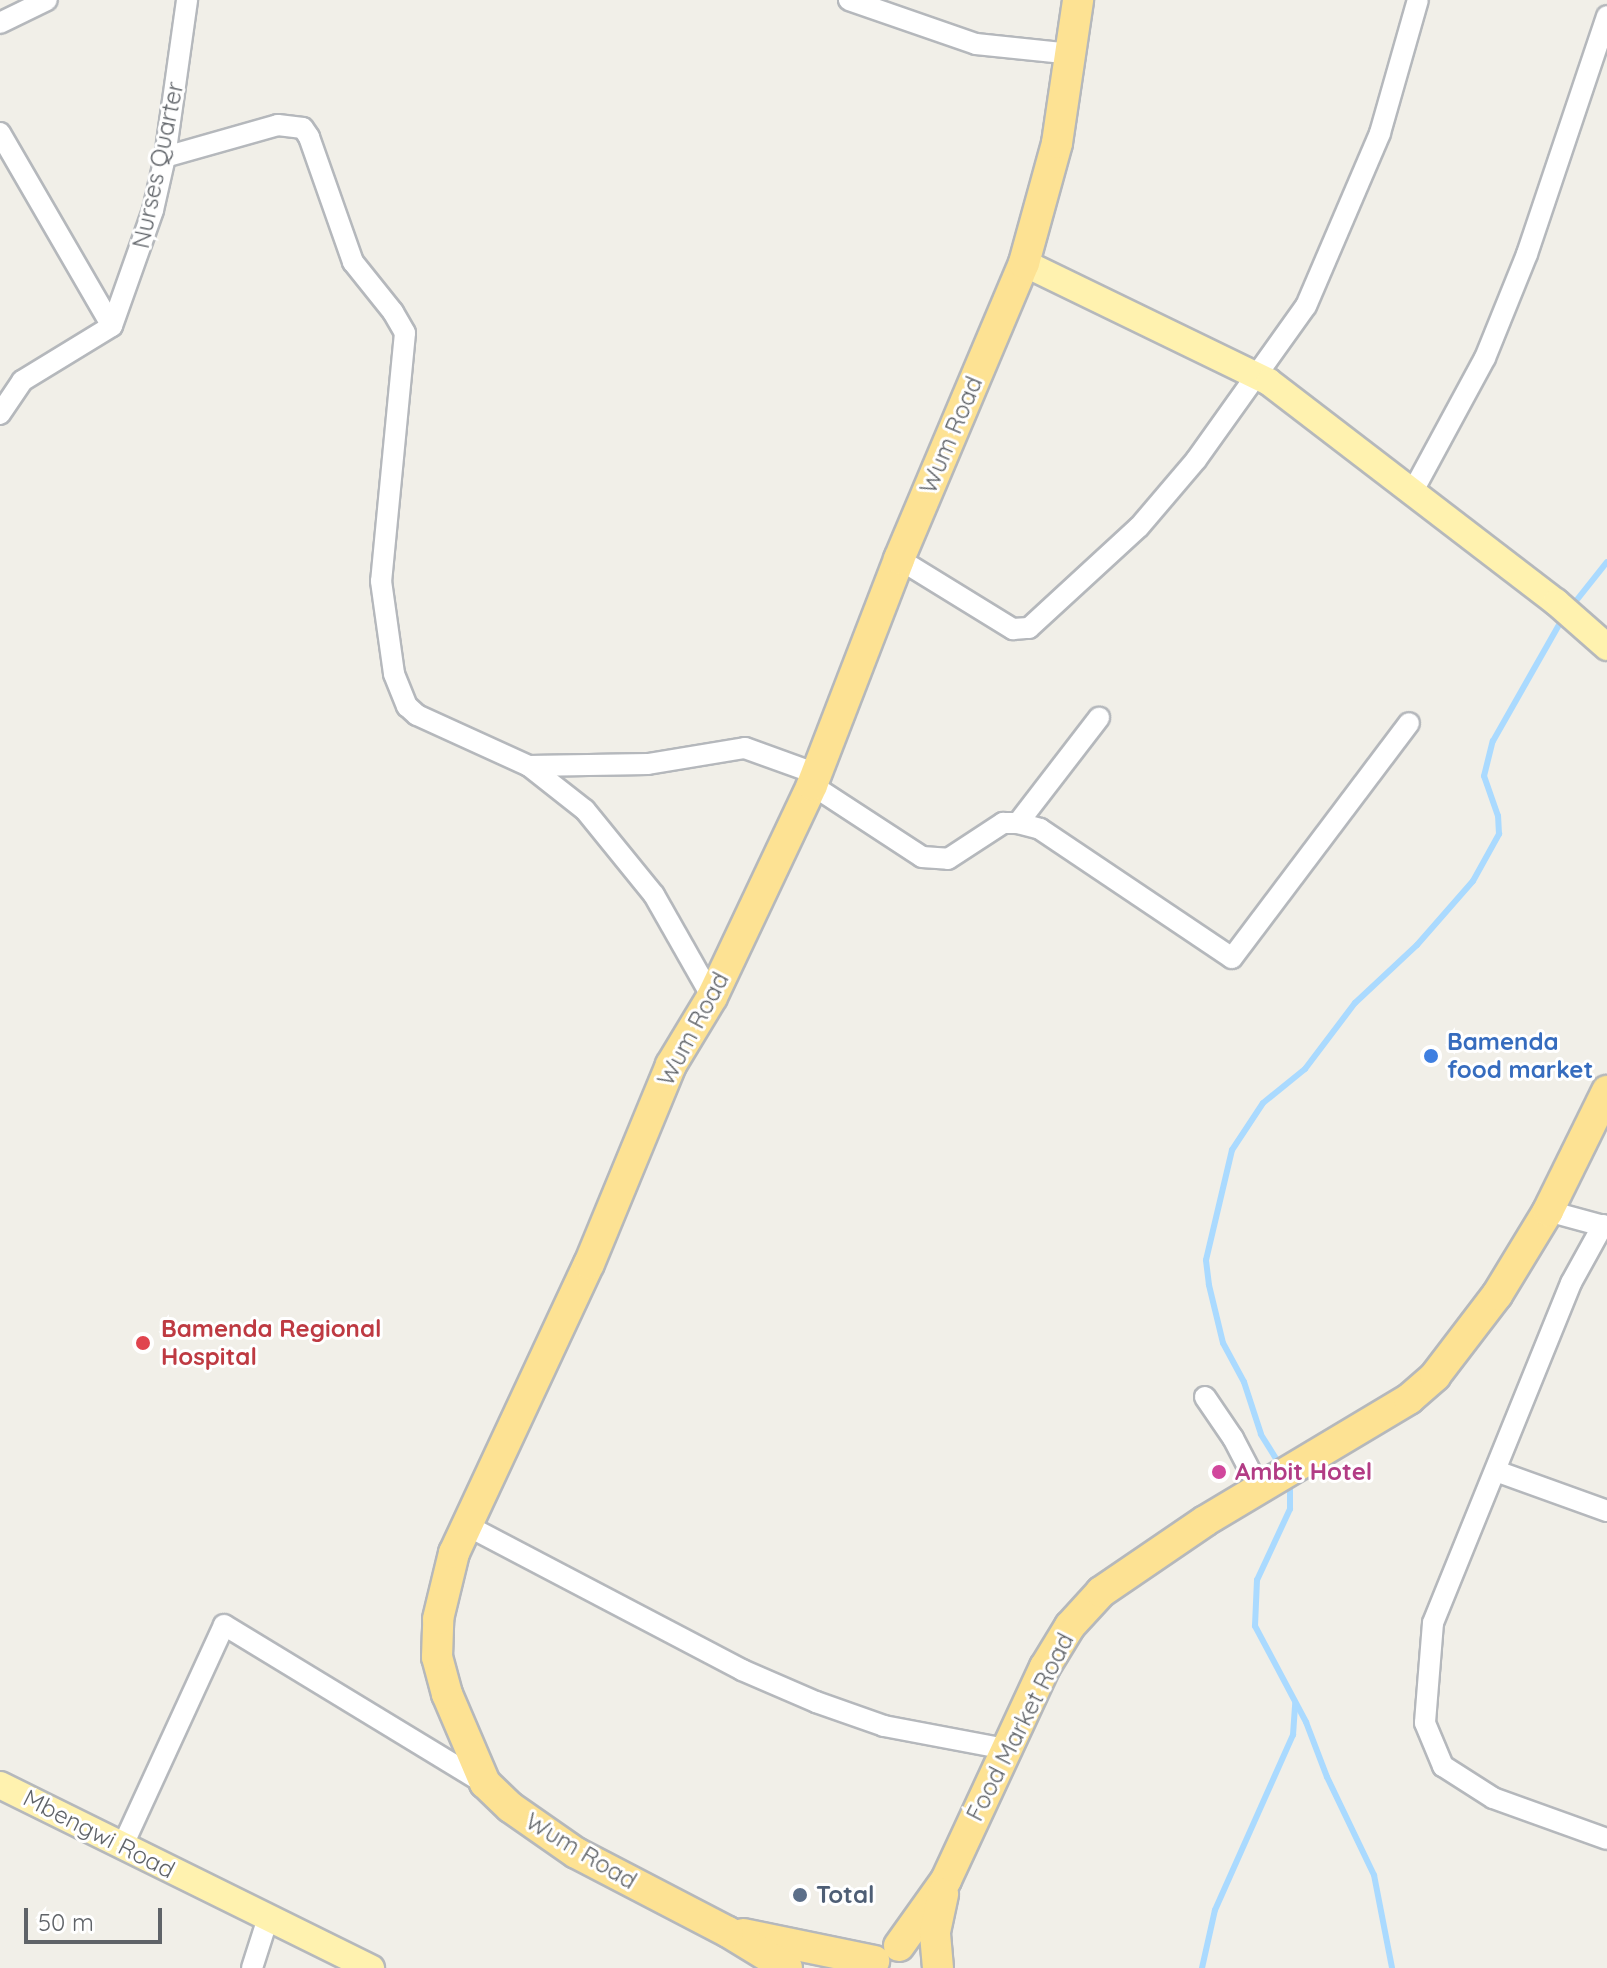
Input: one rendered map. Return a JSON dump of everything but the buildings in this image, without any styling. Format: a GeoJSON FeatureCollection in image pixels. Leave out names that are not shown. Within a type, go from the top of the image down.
{"type":"FeatureCollection","features":[{"type":"Feature","properties":{"kind":"highway","name":"Wum Road"},"geometry":{"type":"LineString","coordinates":[[787,1968],[728,1932],[576,1853],[510,1807],[485,1783],[447,1694],[437,1657],[438,1619],[454,1553],[589,1264],[671,1065],[712,997],[814,780],[899,559],[1024,263],[1057,143],[1073,54],[1078,0]]}},
{"type":"Feature","properties":{"kind":"highway","name":"Food Market Road"},"geometry":{"type":"LineString","coordinates":[[938,1968],[935,1932],[946,1880],[1045,1667],[1070,1626],[1101,1592],[1266,1485],[1409,1399],[1435,1376],[1497,1295],[1548,1211],[1607,1091]]}},
{"type":"Feature","properties":{"kind":"highway","name":"Food Market Road"},"geometry":{"type":"LineString","coordinates":[[881,1958],[946,1880]]}},
{"type":"Feature","properties":{"kind":"highway","name":"Wum Road"},"geometry":{"type":"LineString","coordinates":[[728,1932],[881,1958],[922,1951],[938,1968]]}},
{"type":"Feature","properties":{"kind":"main road"},"geometry":{"type":"LineString","coordinates":[[1024,263],[1256,375],[1413,491],[1556,602],[1607,647]]}},
{"type":"Feature","properties":{"kind":"main road","name":"Mbengwi Road"},"geometry":{"type":"LineString","coordinates":[[0,1785],[371,1968]]}},
{"type":"Feature","properties":{"kind":"street"},"geometry":{"type":"LineString","coordinates":[[0,23],[47,0]]}},
{"type":"Feature","properties":{"kind":"street","name":"Nurses Quarter"},"geometry":{"type":"LineString","coordinates":[[112,326],[139,259],[165,157],[187,0]]}},
{"type":"Feature","properties":{"kind":"street"},"geometry":{"type":"LineString","coordinates":[[849,0],[976,44],[1073,54]]}},
{"type":"Feature","properties":{"kind":"street"},"geometry":{"type":"LineString","coordinates":[[899,559],[1013,629],[1029,628],[1139,527],[1196,460],[1306,306],[1380,133],[1418,0]]}},
{"type":"Feature","properties":{"kind":"street"},"geometry":{"type":"LineString","coordinates":[[1413,491],[1485,358],[1517,280],[1607,16]]}},
{"type":"Feature","properties":{"kind":"street"},"geometry":{"type":"LineString","coordinates":[[165,157],[278,125],[303,128],[309,137],[353,262],[393,312],[405,333],[381,581],[394,674],[407,706],[417,715],[529,766],[585,810],[654,895],[712,997]]}},
{"type":"Feature","properties":{"kind":"street"},"geometry":{"type":"LineString","coordinates":[[0,133],[112,326],[22,381],[0,389]]}},
{"type":"Feature","properties":{"kind":"street"},"geometry":{"type":"LineString","coordinates":[[0,414],[22,381]]}},
{"type":"Feature","properties":{"kind":"street"},"geometry":{"type":"LineString","coordinates":[[1018,823],[1099,718]]}},
{"type":"Feature","properties":{"kind":"street"},"geometry":{"type":"LineString","coordinates":[[529,766],[648,764],[745,748],[814,780],[922,857],[948,859],[973,845],[993,828],[1018,823],[1040,829],[1232,958],[1409,723]]}},
{"type":"Feature","properties":{"kind":"street"},"geometry":{"type":"LineString","coordinates":[[1548,1211],[1605,1226],[1571,1283],[1433,1623],[1425,1723],[1443,1766],[1493,1798],[1607,1839]]}},
{"type":"Feature","properties":{"kind":"street"},"geometry":{"type":"LineString","coordinates":[[1205,1397],[1266,1485]]}},
{"type":"Feature","properties":{"kind":"street"},"geometry":{"type":"LineString","coordinates":[[1496,1471],[1607,1511]]}},
{"type":"Feature","properties":{"kind":"street"},"geometry":{"type":"LineString","coordinates":[[466,1525],[742,1670],[816,1702],[884,1726],[1006,1749]]}},
{"type":"Feature","properties":{"kind":"street"},"geometry":{"type":"LineString","coordinates":[[122,1847],[224,1625],[485,1783]]}},
{"type":"Feature","properties":{"kind":"street"},"geometry":{"type":"LineString","coordinates":[[252,1968],[268,1918]]}},
{"type":"Feature","properties":{"kind":"waterway"},"geometry":{"type":"LineString","coordinates":[[1572,606],[1607,562]]}},
{"type":"Feature","properties":{"kind":"waterway"},"geometry":{"type":"LineString","coordinates":[[1280,1465],[1261,1434],[1244,1382],[1223,1343],[1209,1285],[1206,1260],[1232,1150],[1263,1103],[1305,1069],[1355,1003],[1417,945],[1473,881],[1499,834],[1498,816],[1484,776],[1493,741],[1563,618]]}},
{"type":"Feature","properties":{"kind":"waterway"},"geometry":{"type":"LineString","coordinates":[[1290,1481],[1290,1509],[1257,1580],[1255,1626],[1306,1722],[1327,1777],[1374,1875],[1392,1968]]}},
{"type":"Feature","properties":{"kind":"waterway"},"geometry":{"type":"LineString","coordinates":[[1202,1968],[1215,1910],[1293,1735],[1295,1703]]}},
{"type":"Feature","properties":{"kind":"place","name":"Bamenda food market"},"geometry":{"type":"Point","coordinates":[1431,1056]}},
{"type":"Feature","properties":{"kind":"place","name":"Bamenda Regional Hospital"},"geometry":{"type":"Point","coordinates":[143,1343]}},
{"type":"Feature","properties":{"kind":"place","name":"Ambit Hotel"},"geometry":{"type":"Point","coordinates":[1219,1472]}},
{"type":"Feature","properties":{"kind":"place","name":"Total"},"geometry":{"type":"Point","coordinates":[800,1895]}}]}
